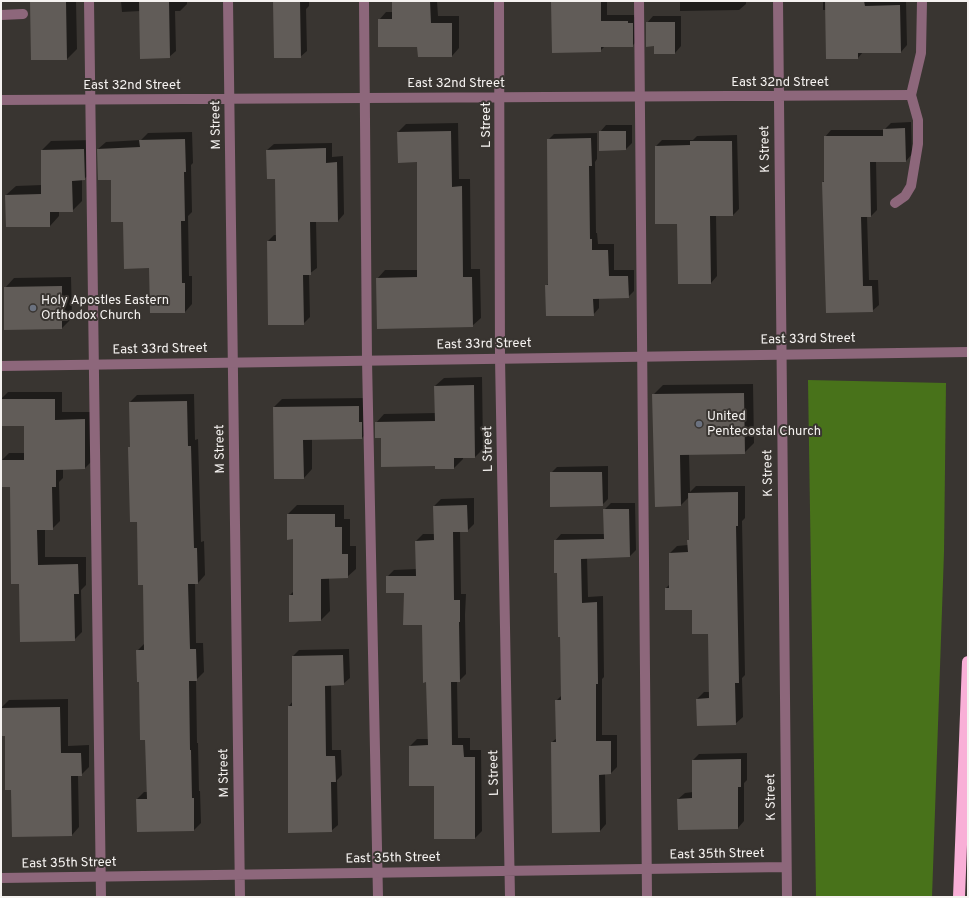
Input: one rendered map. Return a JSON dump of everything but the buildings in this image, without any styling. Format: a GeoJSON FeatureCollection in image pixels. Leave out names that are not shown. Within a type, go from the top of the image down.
{"type":"FeatureCollection","features":[{"type":"Feature","properties":{"kind":"highway"},"geometry":{"type":"LineString","coordinates":[[959,897],[968,662]]}},
{"type":"Feature","properties":{"kind":"street"},"geometry":{"type":"LineString","coordinates":[[89,1],[101,897]]}},
{"type":"Feature","properties":{"kind":"street","name":"M Street"},"geometry":{"type":"LineString","coordinates":[[228,1],[240,897]]}},
{"type":"Feature","properties":{"kind":"street"},"geometry":{"type":"LineString","coordinates":[[364,1],[367,360],[378,897]]}},
{"type":"Feature","properties":{"kind":"street","name":"L Street"},"geometry":{"type":"LineString","coordinates":[[499,1],[500,358],[510,897]]}},
{"type":"Feature","properties":{"kind":"street"},"geometry":{"type":"LineString","coordinates":[[639,1],[647,897]]}},
{"type":"Feature","properties":{"kind":"street","name":"K Street"},"geometry":{"type":"LineString","coordinates":[[778,1],[787,897]]}},
{"type":"Feature","properties":{"kind":"street"},"geometry":{"type":"LineString","coordinates":[[894,203],[905,196],[911,186],[918,144],[918,120],[911,95],[921,53],[922,1]]}},
{"type":"Feature","properties":{"kind":"street"},"geometry":{"type":"LineString","coordinates":[[1,15],[23,14]]}},
{"type":"Feature","properties":{"kind":"street","name":"East 32nd Street"},"geometry":{"type":"LineString","coordinates":[[1,100],[911,95]]}},
{"type":"Feature","properties":{"kind":"street","name":"East 33rd Street"},"geometry":{"type":"LineString","coordinates":[[1,366],[968,352]]}},
{"type":"Feature","properties":{"kind":"street","name":"East 35th Street"},"geometry":{"type":"LineString","coordinates":[[1,878],[786,867]]}},
{"type":"Feature","properties":{"kind":"green space"},"geometry":{"type":"Polygon","coordinates":[[[808,380],[946,383],[944,552],[932,897],[816,897],[808,380]]]}},
{"type":"Feature","properties":{"kind":"place","name":"Holy Apostles Eastern Orthodox Church"},"geometry":{"type":"Point","coordinates":[33,308]}},
{"type":"Feature","properties":{"kind":"place","name":"United Pentecostal Church"},"geometry":{"type":"Point","coordinates":[699,424]}}]}
